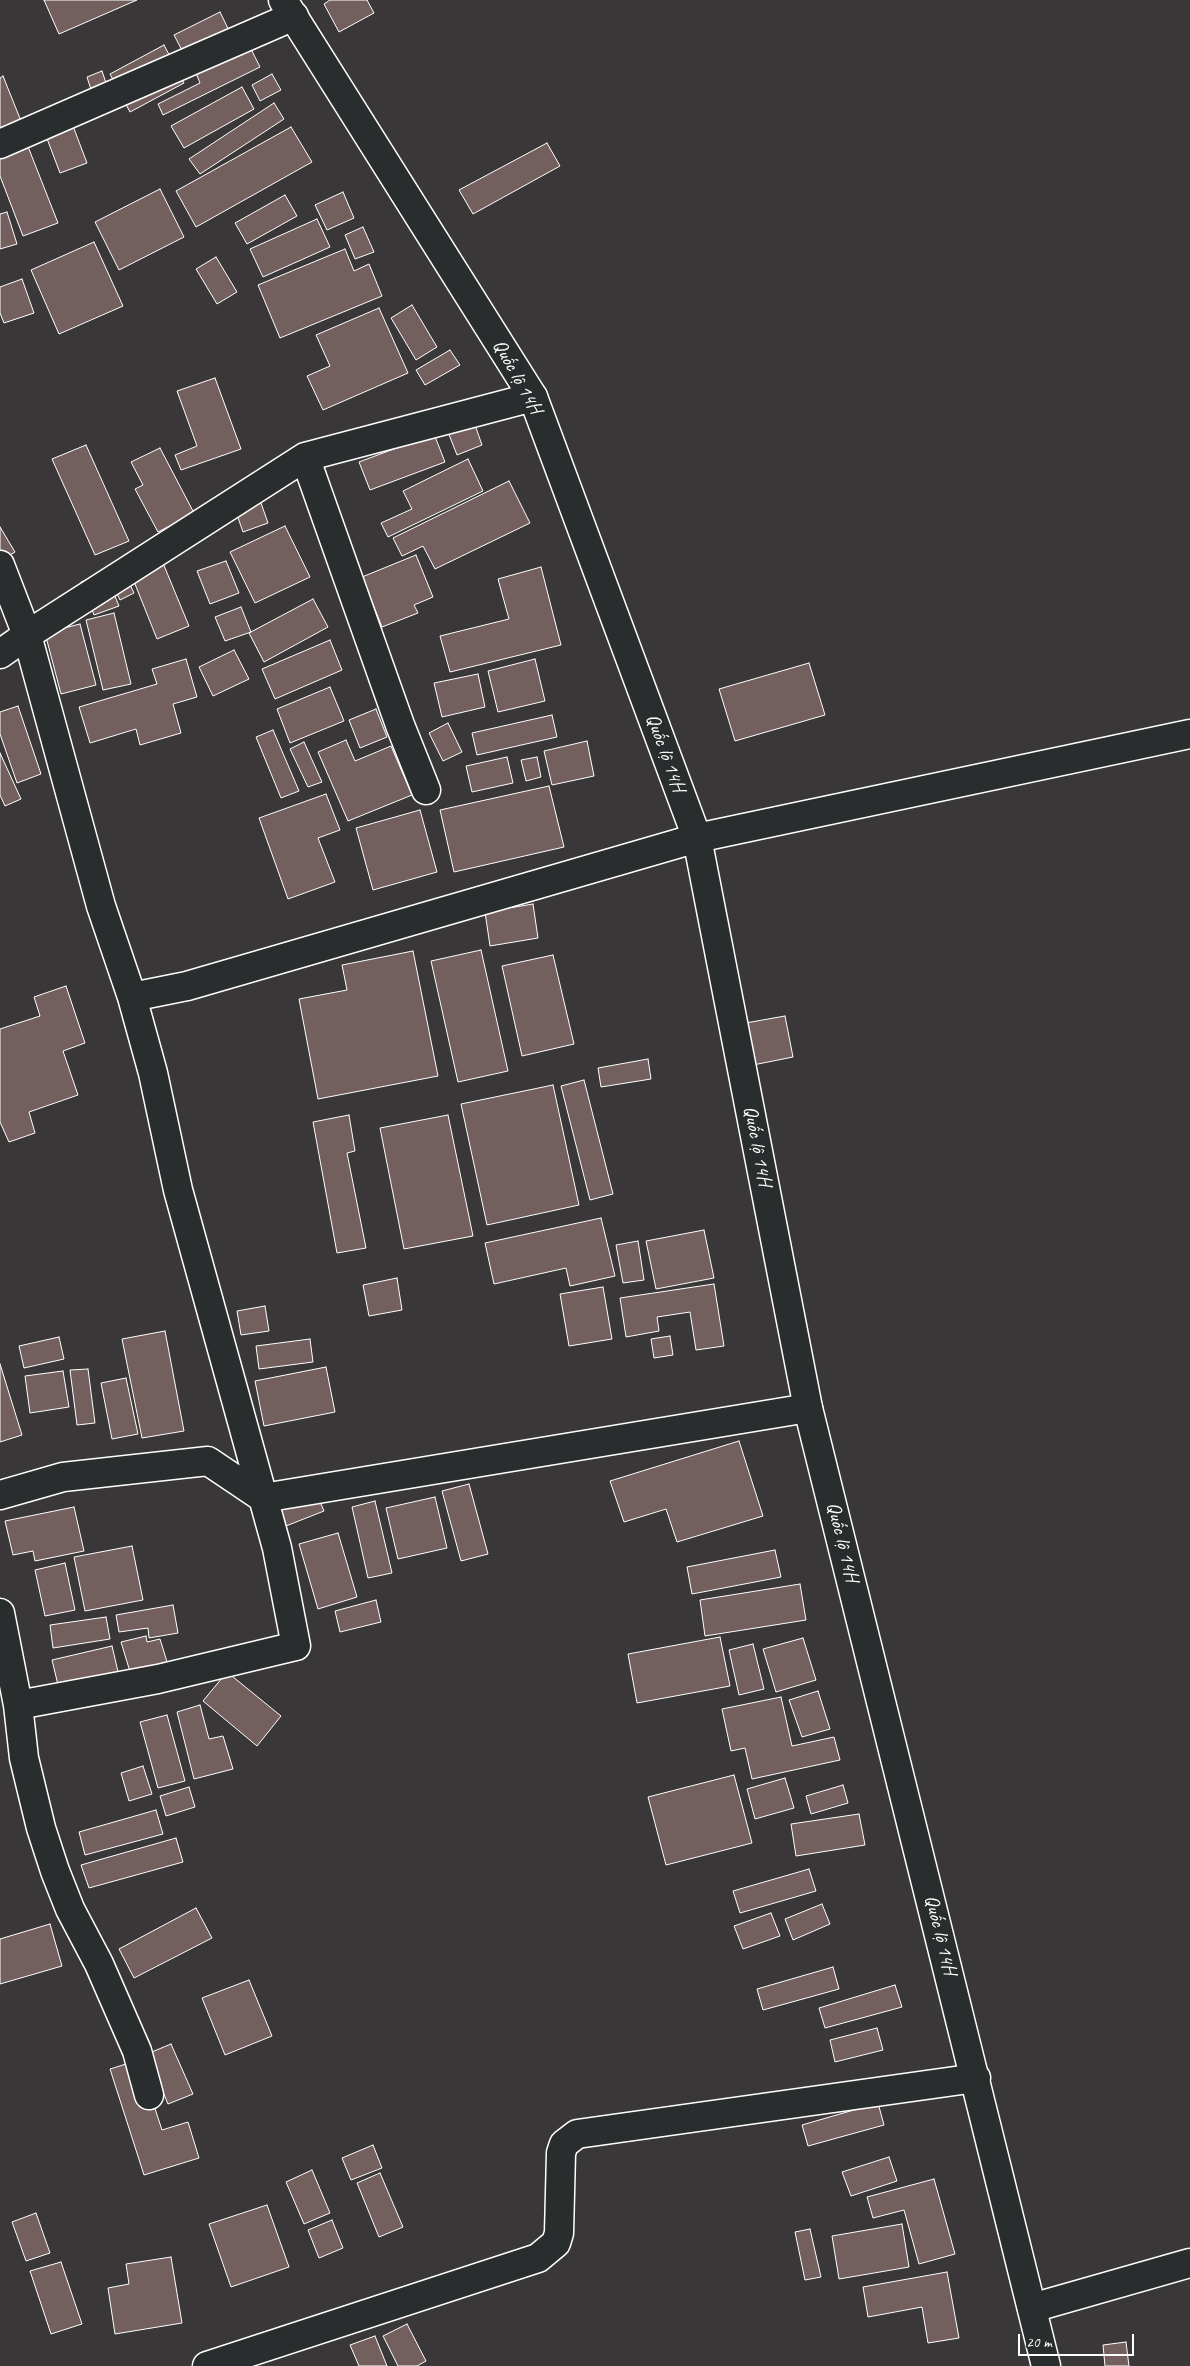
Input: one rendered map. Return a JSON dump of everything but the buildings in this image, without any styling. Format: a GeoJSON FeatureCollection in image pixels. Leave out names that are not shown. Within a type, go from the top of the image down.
{"type":"FeatureCollection","features":[{"type":"Feature","properties":{"kind":"street"},"geometry":{"type":"LineString","coordinates":[[0,144],[289,8]]}},
{"type":"Feature","properties":{"kind":"street","name":"Quốc lộ 14H"},"geometry":{"type":"LineString","coordinates":[[289,8],[533,397],[697,838],[808,1408],[976,2078],[1046,2366]]}},
{"type":"Feature","properties":{"kind":"street"},"geometry":{"type":"LineString","coordinates":[[0,654],[27,634],[305,457],[533,397]]}},
{"type":"Feature","properties":{"kind":"street"},"geometry":{"type":"LineString","coordinates":[[305,457],[400,725],[426,790]]}},
{"type":"Feature","properties":{"kind":"street"},"geometry":{"type":"LineString","coordinates":[[0,565],[27,634],[101,906],[132,997],[153,1073],[178,1190],[212,1305],[262,1498],[277,1548],[296,1646],[158,1679],[18,1705]]}},
{"type":"Feature","properties":{"kind":"street"},"geometry":{"type":"LineString","coordinates":[[132,997],[197,984],[697,838],[1190,734]]}},
{"type":"Feature","properties":{"kind":"street"},"geometry":{"type":"LineString","coordinates":[[0,1495],[63,1477],[208,1462],[262,1498],[808,1408]]}},
{"type":"Feature","properties":{"kind":"street"},"geometry":{"type":"LineString","coordinates":[[0,1613],[18,1705],[24,1758],[41,1828],[54,1871],[70,1908],[122,2013],[137,2051],[149,2095]]}},
{"type":"Feature","properties":{"kind":"street"},"geometry":{"type":"LineString","coordinates":[[207,2366],[538,2258],[556,2243],[559,2233],[561,2153],[564,2144],[577,2134],[976,2078]]}},
{"type":"Feature","properties":{"kind":"street"},"geometry":{"type":"LineString","coordinates":[[1032,2308],[1190,2263]]}}]}
